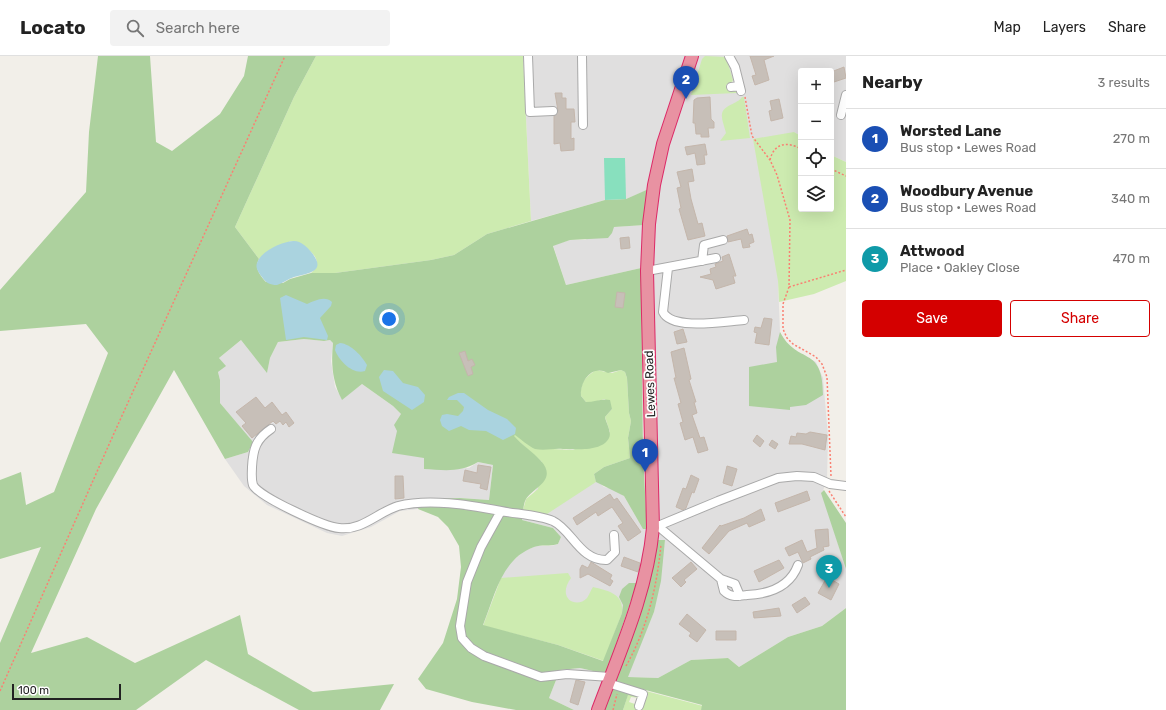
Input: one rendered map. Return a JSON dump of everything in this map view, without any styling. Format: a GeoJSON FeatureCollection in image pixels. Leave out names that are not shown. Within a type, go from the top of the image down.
{"type":"FeatureCollection","features":[{"type":"Feature","properties":{"kind":"highway","name":"Lewes Road"},"geometry":{"type":"LineString","coordinates":[[598,710],[633,616],[648,566],[656,528],[647,271],[649,224],[654,185],[667,129],[692,56]]}},
{"type":"Feature","properties":{"kind":"street"},"geometry":{"type":"LineString","coordinates":[[528,56],[530,112],[553,111]]}},
{"type":"Feature","properties":{"kind":"street"},"geometry":{"type":"LineString","coordinates":[[582,56],[584,125]]}},
{"type":"Feature","properties":{"kind":"street"},"geometry":{"type":"LineString","coordinates":[[729,56],[735,67],[737,88]]}},
{"type":"Feature","properties":{"kind":"street"},"geometry":{"type":"LineString","coordinates":[[841,115],[846,95]]}},
{"type":"Feature","properties":{"kind":"street"},"geometry":{"type":"LineString","coordinates":[[702,261],[704,245],[723,240]]}},
{"type":"Feature","properties":{"kind":"street"},"geometry":{"type":"LineString","coordinates":[[647,271],[716,258]]}},
{"type":"Feature","properties":{"kind":"street"},"geometry":{"type":"LineString","coordinates":[[668,268],[663,312],[670,320],[684,324],[744,320]]}},
{"type":"Feature","properties":{"kind":"street"},"geometry":{"type":"LineString","coordinates":[[271,429],[260,436],[253,454],[252,476],[254,485],[269,498],[327,526],[340,528],[355,527],[398,506],[416,504],[459,504],[553,522],[564,530],[582,550],[599,560],[607,560],[615,552],[614,535]]}},
{"type":"Feature","properties":{"kind":"street"},"geometry":{"type":"LineString","coordinates":[[740,596],[734,584],[721,579],[656,528],[718,501],[778,478],[797,476],[814,477],[830,484],[846,486]]}},
{"type":"Feature","properties":{"kind":"street"},"geometry":{"type":"LineString","coordinates":[[501,511],[481,547],[467,582],[460,626],[462,638],[471,648],[484,656],[541,677],[567,674],[609,680],[644,694],[639,706]]}},
{"type":"Feature","properties":{"kind":"street"},"geometry":{"type":"LineString","coordinates":[[721,579],[724,591],[733,597],[764,594],[782,586],[794,576],[798,565]]}},
{"type":"Feature","properties":{"kind":"path"},"geometry":{"type":"LineString","coordinates":[[0,691],[111,440],[285,56]]}},
{"type":"Feature","properties":{"kind":"path"},"geometry":{"type":"LineString","coordinates":[[737,88],[745,94],[752,136],[770,160],[777,175],[790,220],[789,287],[783,304],[783,329],[787,338],[793,344],[816,357],[822,364],[827,377],[832,471],[828,490],[846,518]]}},
{"type":"Feature","properties":{"kind":"path"},"geometry":{"type":"LineString","coordinates":[[770,160],[772,152],[776,146],[781,144],[798,147]]}},
{"type":"Feature","properties":{"kind":"path"},"geometry":{"type":"LineString","coordinates":[[834,170],[846,176]]}},
{"type":"Feature","properties":{"kind":"path"},"geometry":{"type":"LineString","coordinates":[[789,287],[846,270]]}},
{"type":"Feature","properties":{"kind":"path"},"geometry":{"type":"LineString","coordinates":[[613,710],[616,696]]}},
{"type":"Feature","properties":{"kind":"shaded area"},"geometry":{"type":"Polygon","coordinates":[[[523,56],[846,56],[846,162],[834,156],[834,68],[798,68],[798,134],[794,132],[778,281],[780,332],[785,342],[792,349],[816,362],[823,378],[828,436],[827,480],[822,493],[846,569],[846,608],[822,626],[788,637],[739,667],[728,658],[691,660],[658,678],[627,677],[654,612],[665,540],[657,540],[653,269],[641,268],[566,285],[553,245],[570,240],[585,240],[613,227],[645,225],[650,189],[626,199],[605,200],[531,221],[523,56]]]}},
{"type":"Feature","properties":{"kind":"shaded area"},"geometry":{"type":"Polygon","coordinates":[[[304,339],[324,341],[330,340],[333,343],[331,361],[335,387],[342,399],[362,384],[393,406],[401,414],[424,458],[424,469],[469,468],[478,462],[493,465],[489,500],[460,498],[421,499],[418,509],[400,511],[371,527],[342,536],[327,533],[267,505],[244,486],[225,459],[248,452],[252,442],[220,403],[220,380],[218,372],[225,366],[219,358],[241,340],[267,372],[270,358],[278,342],[304,339]]]}},
{"type":"Feature","properties":{"kind":"shaded area"},"geometry":{"type":"Polygon","coordinates":[[[562,449],[604,487],[613,489],[624,496],[643,528],[647,529],[647,542],[643,565],[628,614],[483,626],[505,568],[524,551],[536,546],[551,546],[558,544],[561,537],[553,528],[522,520],[523,510],[562,449]]]}},
{"type":"Feature","properties":{"kind":"shaded area"},"geometry":{"type":"Polygon","coordinates":[[[580,668],[606,674],[591,710],[574,710],[549,698],[560,670],[580,668]]]}},
{"type":"Feature","properties":{"kind":"green space"},"geometry":{"type":"Polygon","coordinates":[[[98,56],[150,56],[156,142],[172,151],[220,114],[244,76],[248,56],[316,56],[294,97],[235,227],[259,259],[257,268],[266,282],[283,283],[290,279],[311,273],[335,273],[431,260],[454,255],[487,234],[605,200],[626,199],[651,188],[645,225],[614,227],[608,238],[570,240],[553,246],[566,285],[641,268],[643,455],[647,529],[643,529],[624,496],[596,482],[594,474],[604,467],[630,458],[628,438],[631,421],[629,413],[627,378],[625,372],[621,370],[608,373],[602,371],[592,372],[585,380],[581,390],[581,396],[586,402],[604,399],[610,400],[612,409],[605,417],[610,436],[606,442],[601,446],[588,449],[539,450],[532,448],[515,435],[514,436],[541,461],[546,468],[547,473],[546,478],[542,483],[526,499],[522,520],[553,528],[561,537],[558,544],[534,547],[514,560],[501,580],[483,625],[558,645],[603,661],[622,613],[623,605],[619,597],[622,589],[629,583],[637,583],[606,674],[580,668],[560,670],[549,698],[574,710],[516,710],[472,702],[426,689],[418,679],[443,643],[457,599],[461,567],[459,546],[448,527],[438,517],[418,509],[421,499],[460,498],[489,500],[493,465],[478,462],[471,466],[458,469],[424,469],[424,458],[392,453],[397,431],[394,425],[401,414],[393,406],[362,384],[342,400],[334,379],[332,358],[333,343],[330,340],[324,341],[304,339],[278,342],[270,358],[267,373],[241,340],[219,358],[226,366],[218,372],[220,380],[220,403],[253,442],[248,452],[225,459],[174,370],[96,509],[31,653],[87,637],[135,663],[240,615],[248,654],[313,692],[394,684],[380,710],[299,710],[206,660],[136,710],[0,710],[0,643],[41,547],[0,559],[0,480],[21,472],[26,505],[54,492],[108,353],[86,324],[0,331],[0,290],[86,192],[89,132],[98,56]]]}},
{"type":"Feature","properties":{"kind":"green space"},"geometry":{"type":"Polygon","coordinates":[[[316,56],[523,56],[531,221],[487,234],[454,255],[431,260],[335,273],[311,273],[316,268],[316,258],[310,251],[291,241],[275,248],[259,259],[235,227],[294,97],[316,56]]]}},
{"type":"Feature","properties":{"kind":"green space"},"geometry":{"type":"Polygon","coordinates":[[[705,56],[726,57],[733,80],[726,85],[727,90],[736,90],[737,93],[691,95],[702,59],[705,56]]]}},
{"type":"Feature","properties":{"kind":"green space"},"geometry":{"type":"Polygon","coordinates":[[[744,97],[750,138],[720,141],[726,133],[722,118],[723,111],[744,97]]]}},
{"type":"Feature","properties":{"kind":"green space"},"geometry":{"type":"Polygon","coordinates":[[[794,132],[798,134],[798,212],[834,212],[834,156],[846,162],[846,281],[814,294],[779,302],[778,281],[753,139],[794,132]]]}},
{"type":"Feature","properties":{"kind":"green space"},"geometry":{"type":"Polygon","coordinates":[[[604,158],[625,158],[626,199],[605,200],[604,158]]]}},
{"type":"Feature","properties":{"kind":"green space"},"geometry":{"type":"Polygon","coordinates":[[[780,332],[794,349],[808,357],[819,368],[822,379],[823,395],[806,405],[790,407],[790,410],[749,406],[749,367],[777,362],[776,347],[780,332]]]}},
{"type":"Feature","properties":{"kind":"green space"},"geometry":{"type":"Polygon","coordinates":[[[596,370],[612,373],[621,370],[625,372],[627,378],[629,413],[631,421],[628,438],[630,458],[604,467],[594,474],[596,482],[547,514],[523,510],[526,499],[538,489],[542,462],[513,436],[515,434],[534,448],[573,450],[610,432],[605,417],[612,409],[605,399],[594,402],[586,402],[581,396],[582,384],[589,375],[596,370]]]}},
{"type":"Feature","properties":{"kind":"green space"},"geometry":{"type":"Polygon","coordinates":[[[824,490],[846,523],[846,569],[821,493],[824,490]]]}},
{"type":"Feature","properties":{"kind":"green space"},"geometry":{"type":"Polygon","coordinates":[[[657,540],[665,540],[661,581],[654,612],[628,677],[658,678],[691,660],[728,658],[739,667],[788,637],[822,626],[846,608],[846,710],[701,710],[702,705],[623,684],[639,695],[638,697],[628,695],[623,710],[604,710],[625,653],[657,540]]]}},
{"type":"Feature","properties":{"kind":"green space"},"geometry":{"type":"Polygon","coordinates":[[[568,573],[571,578],[567,585],[566,592],[570,600],[574,602],[583,601],[587,598],[593,587],[614,594],[620,601],[622,613],[604,661],[558,645],[483,626],[501,578],[568,573]]]}},
{"type":"Feature","properties":{"kind":"green space"},"geometry":{"type":"Polygon","coordinates":[[[646,691],[703,706],[701,710],[623,710],[628,694],[640,698],[631,697],[629,702],[638,705],[644,696],[647,697],[648,695],[645,694],[646,691]]]}},
{"type":"Feature","properties":{"kind":"water"},"geometry":{"type":"Polygon","coordinates":[[[289,241],[301,243],[312,253],[316,259],[317,268],[310,273],[294,277],[277,285],[270,284],[264,279],[257,269],[259,259],[263,254],[273,248],[289,241]]]}},
{"type":"Feature","properties":{"kind":"water"},"geometry":{"type":"Polygon","coordinates":[[[286,295],[307,304],[323,299],[332,302],[331,306],[320,318],[328,336],[327,340],[304,337],[286,340],[280,298],[286,295]]]}},
{"type":"Feature","properties":{"kind":"water"},"geometry":{"type":"Polygon","coordinates":[[[340,343],[352,348],[359,354],[367,365],[365,371],[356,371],[343,363],[335,350],[336,345],[340,343]]]}},
{"type":"Feature","properties":{"kind":"water"},"geometry":{"type":"Polygon","coordinates":[[[384,370],[393,371],[403,383],[418,387],[425,395],[424,402],[412,410],[383,391],[379,377],[384,370]]]}},
{"type":"Feature","properties":{"kind":"water"},"geometry":{"type":"Polygon","coordinates":[[[458,393],[464,393],[488,410],[507,419],[516,428],[515,434],[503,440],[486,431],[469,430],[461,426],[449,431],[442,426],[440,420],[442,415],[447,414],[458,416],[463,411],[464,407],[457,400],[447,400],[449,397],[458,393]]]}},
{"type":"Feature","properties":{"kind":"building"},"geometry":{"type":"Polygon","coordinates":[[[750,56],[774,56],[764,60],[769,80],[755,85],[752,76],[756,75],[750,56]]]}},
{"type":"Feature","properties":{"kind":"building"},"geometry":{"type":"Polygon","coordinates":[[[844,67],[846,78],[834,82],[834,71],[844,67]]]}},
{"type":"Feature","properties":{"kind":"building"},"geometry":{"type":"Polygon","coordinates":[[[555,93],[562,93],[562,98],[566,98],[566,109],[574,109],[575,122],[571,122],[571,139],[574,138],[574,150],[561,151],[560,143],[554,144],[554,116],[558,111],[555,93]]]}},
{"type":"Feature","properties":{"kind":"building"},"geometry":{"type":"Polygon","coordinates":[[[710,97],[711,119],[714,122],[714,128],[708,128],[709,137],[701,137],[701,134],[696,134],[695,123],[693,123],[694,100],[697,98],[710,97]]]}},
{"type":"Feature","properties":{"kind":"building"},"geometry":{"type":"Polygon","coordinates":[[[779,99],[783,118],[771,121],[769,111],[772,110],[770,101],[779,99]]]}},
{"type":"Feature","properties":{"kind":"building"},"geometry":{"type":"Polygon","coordinates":[[[705,144],[707,155],[704,155],[705,164],[697,165],[695,153],[687,155],[685,147],[705,144]]]}},
{"type":"Feature","properties":{"kind":"building"},"geometry":{"type":"Polygon","coordinates":[[[692,169],[694,181],[688,182],[691,199],[698,224],[702,223],[705,236],[688,240],[679,209],[681,208],[677,188],[681,187],[677,172],[692,169]]]}},
{"type":"Feature","properties":{"kind":"building"},"geometry":{"type":"Polygon","coordinates":[[[747,229],[749,235],[752,234],[754,242],[749,244],[750,247],[743,248],[741,239],[728,242],[727,236],[747,229]]]}},
{"type":"Feature","properties":{"kind":"building"},"geometry":{"type":"Polygon","coordinates":[[[629,237],[630,248],[621,249],[620,238],[629,237]]]}},
{"type":"Feature","properties":{"kind":"building"},"geometry":{"type":"Polygon","coordinates":[[[729,254],[736,276],[733,276],[735,283],[716,289],[713,280],[700,277],[711,274],[710,269],[716,267],[715,264],[723,261],[722,257],[729,254]]]}},
{"type":"Feature","properties":{"kind":"building"},"geometry":{"type":"Polygon","coordinates":[[[617,292],[625,293],[623,308],[615,307],[617,292]]]}},
{"type":"Feature","properties":{"kind":"building"},"geometry":{"type":"Polygon","coordinates":[[[764,318],[772,319],[769,345],[755,343],[757,333],[754,332],[755,327],[761,328],[764,318]]]}},
{"type":"Feature","properties":{"kind":"building"},"geometry":{"type":"Polygon","coordinates":[[[683,329],[687,342],[677,344],[674,332],[683,329]]]}},
{"type":"Feature","properties":{"kind":"building"},"geometry":{"type":"Polygon","coordinates":[[[684,348],[691,379],[689,380],[696,402],[694,402],[697,413],[692,415],[700,438],[704,437],[708,450],[698,453],[693,437],[685,440],[680,423],[683,422],[678,404],[681,403],[674,378],[676,378],[671,352],[684,348]]]}},
{"type":"Feature","properties":{"kind":"building"},"geometry":{"type":"Polygon","coordinates":[[[465,351],[468,361],[472,359],[475,365],[471,367],[473,374],[468,376],[459,353],[465,351]]]}},
{"type":"Feature","properties":{"kind":"building"},"geometry":{"type":"Polygon","coordinates":[[[256,397],[265,408],[272,402],[282,415],[286,412],[294,423],[289,427],[286,422],[283,425],[280,421],[276,424],[273,421],[252,438],[242,426],[246,423],[236,412],[256,397]]]}},
{"type":"Feature","properties":{"kind":"building"},"geometry":{"type":"Polygon","coordinates":[[[810,432],[827,435],[825,450],[802,444],[789,444],[791,436],[796,437],[797,433],[806,434],[810,432]]]}},
{"type":"Feature","properties":{"kind":"building"},"geometry":{"type":"Polygon","coordinates":[[[757,435],[764,441],[760,447],[753,441],[757,435]]]}},
{"type":"Feature","properties":{"kind":"building"},"geometry":{"type":"Polygon","coordinates":[[[772,440],[778,444],[775,449],[769,445],[772,440]]]}},
{"type":"Feature","properties":{"kind":"building"},"geometry":{"type":"Polygon","coordinates":[[[478,465],[491,467],[487,490],[480,488],[481,484],[463,481],[465,470],[477,473],[478,465]]]}},
{"type":"Feature","properties":{"kind":"building"},"geometry":{"type":"Polygon","coordinates":[[[727,466],[737,469],[732,486],[723,483],[727,466]]]}},
{"type":"Feature","properties":{"kind":"building"},"geometry":{"type":"Polygon","coordinates":[[[691,475],[699,479],[694,493],[692,492],[686,508],[683,510],[676,507],[683,488],[686,489],[691,475]]]}},
{"type":"Feature","properties":{"kind":"building"},"geometry":{"type":"Polygon","coordinates":[[[395,476],[403,476],[404,498],[395,499],[395,476]]]}},
{"type":"Feature","properties":{"kind":"building"},"geometry":{"type":"Polygon","coordinates":[[[807,491],[810,500],[778,512],[775,503],[807,491]]]}},
{"type":"Feature","properties":{"kind":"building"},"geometry":{"type":"Polygon","coordinates":[[[610,494],[614,500],[617,498],[641,532],[628,541],[618,526],[623,523],[612,507],[598,516],[596,512],[577,525],[573,518],[610,494]]]}},
{"type":"Feature","properties":{"kind":"building"},"geometry":{"type":"Polygon","coordinates":[[[761,509],[765,520],[749,527],[747,523],[729,531],[709,554],[702,548],[720,525],[721,526],[744,518],[761,509]]]}},
{"type":"Feature","properties":{"kind":"building"},"geometry":{"type":"Polygon","coordinates":[[[828,529],[829,546],[823,547],[824,550],[810,557],[811,559],[803,563],[798,552],[789,556],[785,548],[802,540],[807,552],[817,548],[815,530],[828,529]]]}},
{"type":"Feature","properties":{"kind":"building"},"geometry":{"type":"Polygon","coordinates":[[[624,557],[640,563],[638,572],[621,566],[624,557]]]}},
{"type":"Feature","properties":{"kind":"building"},"geometry":{"type":"Polygon","coordinates":[[[779,560],[784,568],[759,582],[754,571],[779,560]]]}},
{"type":"Feature","properties":{"kind":"building"},"geometry":{"type":"Polygon","coordinates":[[[591,562],[612,575],[610,579],[613,581],[610,586],[588,574],[580,578],[580,569],[582,565],[588,568],[591,562]]]}},
{"type":"Feature","properties":{"kind":"building"},"geometry":{"type":"Polygon","coordinates":[[[691,562],[697,569],[684,580],[686,582],[681,587],[672,578],[691,562]]]}},
{"type":"Feature","properties":{"kind":"building"},"geometry":{"type":"Polygon","coordinates":[[[827,577],[839,584],[831,600],[818,593],[827,577]]]}},
{"type":"Feature","properties":{"kind":"building"},"geometry":{"type":"Polygon","coordinates":[[[805,597],[810,604],[797,613],[792,605],[805,597]]]}},
{"type":"Feature","properties":{"kind":"building"},"geometry":{"type":"Polygon","coordinates":[[[779,608],[781,616],[754,618],[753,612],[779,608]]]}},
{"type":"Feature","properties":{"kind":"building"},"geometry":{"type":"Polygon","coordinates":[[[687,614],[706,630],[697,642],[689,636],[691,633],[679,624],[687,614]]]}},
{"type":"Feature","properties":{"kind":"building"},"geometry":{"type":"Polygon","coordinates":[[[716,631],[736,631],[736,640],[716,640],[716,631]]]}},
{"type":"Feature","properties":{"kind":"building"},"geometry":{"type":"Polygon","coordinates":[[[576,680],[585,682],[578,705],[570,702],[576,680]]]}},
{"type":"Feature","properties":{"kind":"place","name":"Woodbury Avenue"},"geometry":{"type":"Point","coordinates":[686,99]}},
{"type":"Feature","properties":{"kind":"place","name":"Worsted Lane"},"geometry":{"type":"Point","coordinates":[645,472]}},
{"type":"Feature","properties":{"kind":"place","name":"Attwood"},"geometry":{"type":"Point","coordinates":[829,588]}}]}
